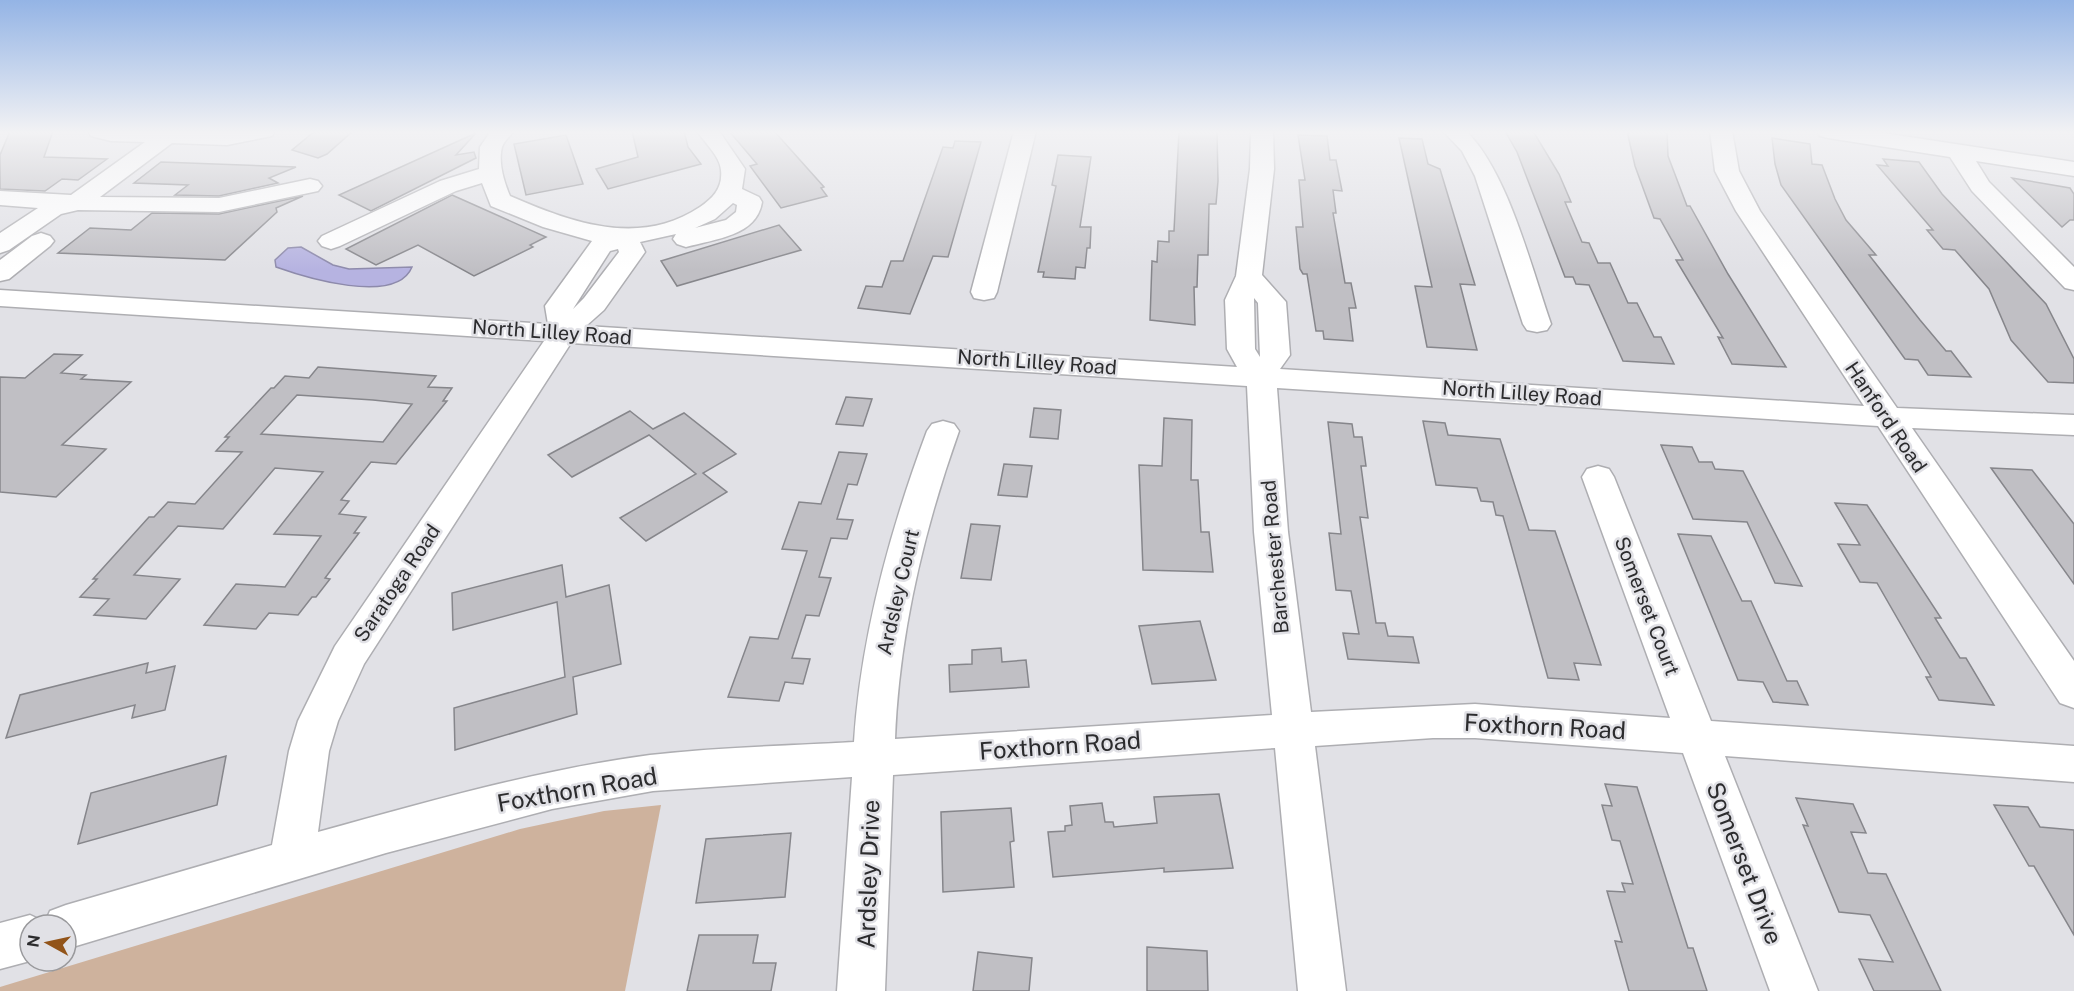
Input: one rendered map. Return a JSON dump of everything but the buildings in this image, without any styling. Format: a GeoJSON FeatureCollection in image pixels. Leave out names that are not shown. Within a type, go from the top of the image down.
{"type":"FeatureCollection","features":[{"type":"Feature","properties":{"kind":"street"},"geometry":{"type":"LineString","coordinates":[[0,246],[52,209],[76,203],[111,177]]}},
{"type":"Feature","properties":{"kind":"street"},"geometry":{"type":"LineString","coordinates":[[331,241],[448,186],[478,177]]}},
{"type":"Feature","properties":{"kind":"street"},"geometry":{"type":"LineString","coordinates":[[493,177],[500,201],[589,233],[625,237],[642,235],[694,221],[710,212],[729,192],[733,177]]}},
{"type":"Feature","properties":{"kind":"street"},"geometry":{"type":"LineString","coordinates":[[984,292],[1013,177]]}},
{"type":"Feature","properties":{"kind":"street"},"geometry":{"type":"LineString","coordinates":[[1261,177],[1249,276],[1239,300],[1242,354],[1261,376]]}},
{"type":"Feature","properties":{"kind":"street"},"geometry":{"type":"LineString","coordinates":[[1487,177],[1537,324]]}},
{"type":"Feature","properties":{"kind":"street","name":"Hanford Road"},"geometry":{"type":"LineString","coordinates":[[1731,177],[1736,190],[1886,417],[2074,692]]}},
{"type":"Feature","properties":{"kind":"street"},"geometry":{"type":"LineString","coordinates":[[1974,177],[1980,186],[2074,282]]}},
{"type":"Feature","properties":{"kind":"street"},"geometry":{"type":"LineString","coordinates":[[0,198],[76,203],[219,206],[310,186]]}},
{"type":"Feature","properties":{"kind":"street"},"geometry":{"type":"LineString","coordinates":[[663,246],[735,225],[748,215],[750,202],[729,192]]}},
{"type":"Feature","properties":{"kind":"street"},"geometry":{"type":"LineString","coordinates":[[0,273],[81,210],[76,203]]}},
{"type":"Feature","properties":{"kind":"street","name":"Saratoga Road"},"geometry":{"type":"LineString","coordinates":[[292,860],[309,751],[318,721],[348,657],[563,333],[594,304],[632,252],[625,237]]}},
{"type":"Feature","properties":{"kind":"street","name":"North Lilley Road"},"geometry":{"type":"LineString","coordinates":[[0,298],[1886,417],[2074,425]]}},
{"type":"Feature","properties":{"kind":"street","name":"Barchester Road"},"geometry":{"type":"LineString","coordinates":[[1261,376],[1271,532],[1322,991]]}},
{"type":"Feature","properties":{"kind":"street","name":"Ardsley Court"},"geometry":{"type":"LineString","coordinates":[[872,758],[877,693],[886,638],[923,486],[943,431]]}},
{"type":"Feature","properties":{"kind":"street","name":"Somerset Court"},"geometry":{"type":"LineString","coordinates":[[1598,477],[1696,736]]}},
{"type":"Feature","properties":{"kind":"street","name":"Foxthorn Road"},"geometry":{"type":"LineString","coordinates":[[78,923],[501,801],[585,782],[653,773],[1293,730],[1474,721],[2074,764]]}},
{"type":"Feature","properties":{"kind":"street","name":"Somerset Drive"},"geometry":{"type":"LineString","coordinates":[[1696,736],[1794,991]]}},
{"type":"Feature","properties":{"kind":"street","name":"Ardsley Drive"},"geometry":{"type":"LineString","coordinates":[[861,991],[872,758]]}},
{"type":"Feature","properties":{"kind":"street"},"geometry":{"type":"LineString","coordinates":[[0,946],[18,941]]}},
{"type":"Feature","properties":{"kind":"shaded area"},"geometry":{"type":"Polygon","coordinates":[[[661,805],[625,991],[0,991],[0,987],[46,973],[78,973],[78,963],[520,829],[604,811],[661,805]]]}},
{"type":"Feature","properties":{"kind":"water"},"geometry":{"type":"Polygon","coordinates":[[[301,247],[333,265],[349,269],[412,267],[403,279],[388,285],[369,287],[327,282],[276,267],[275,260],[288,248],[301,247]]]}}]}
